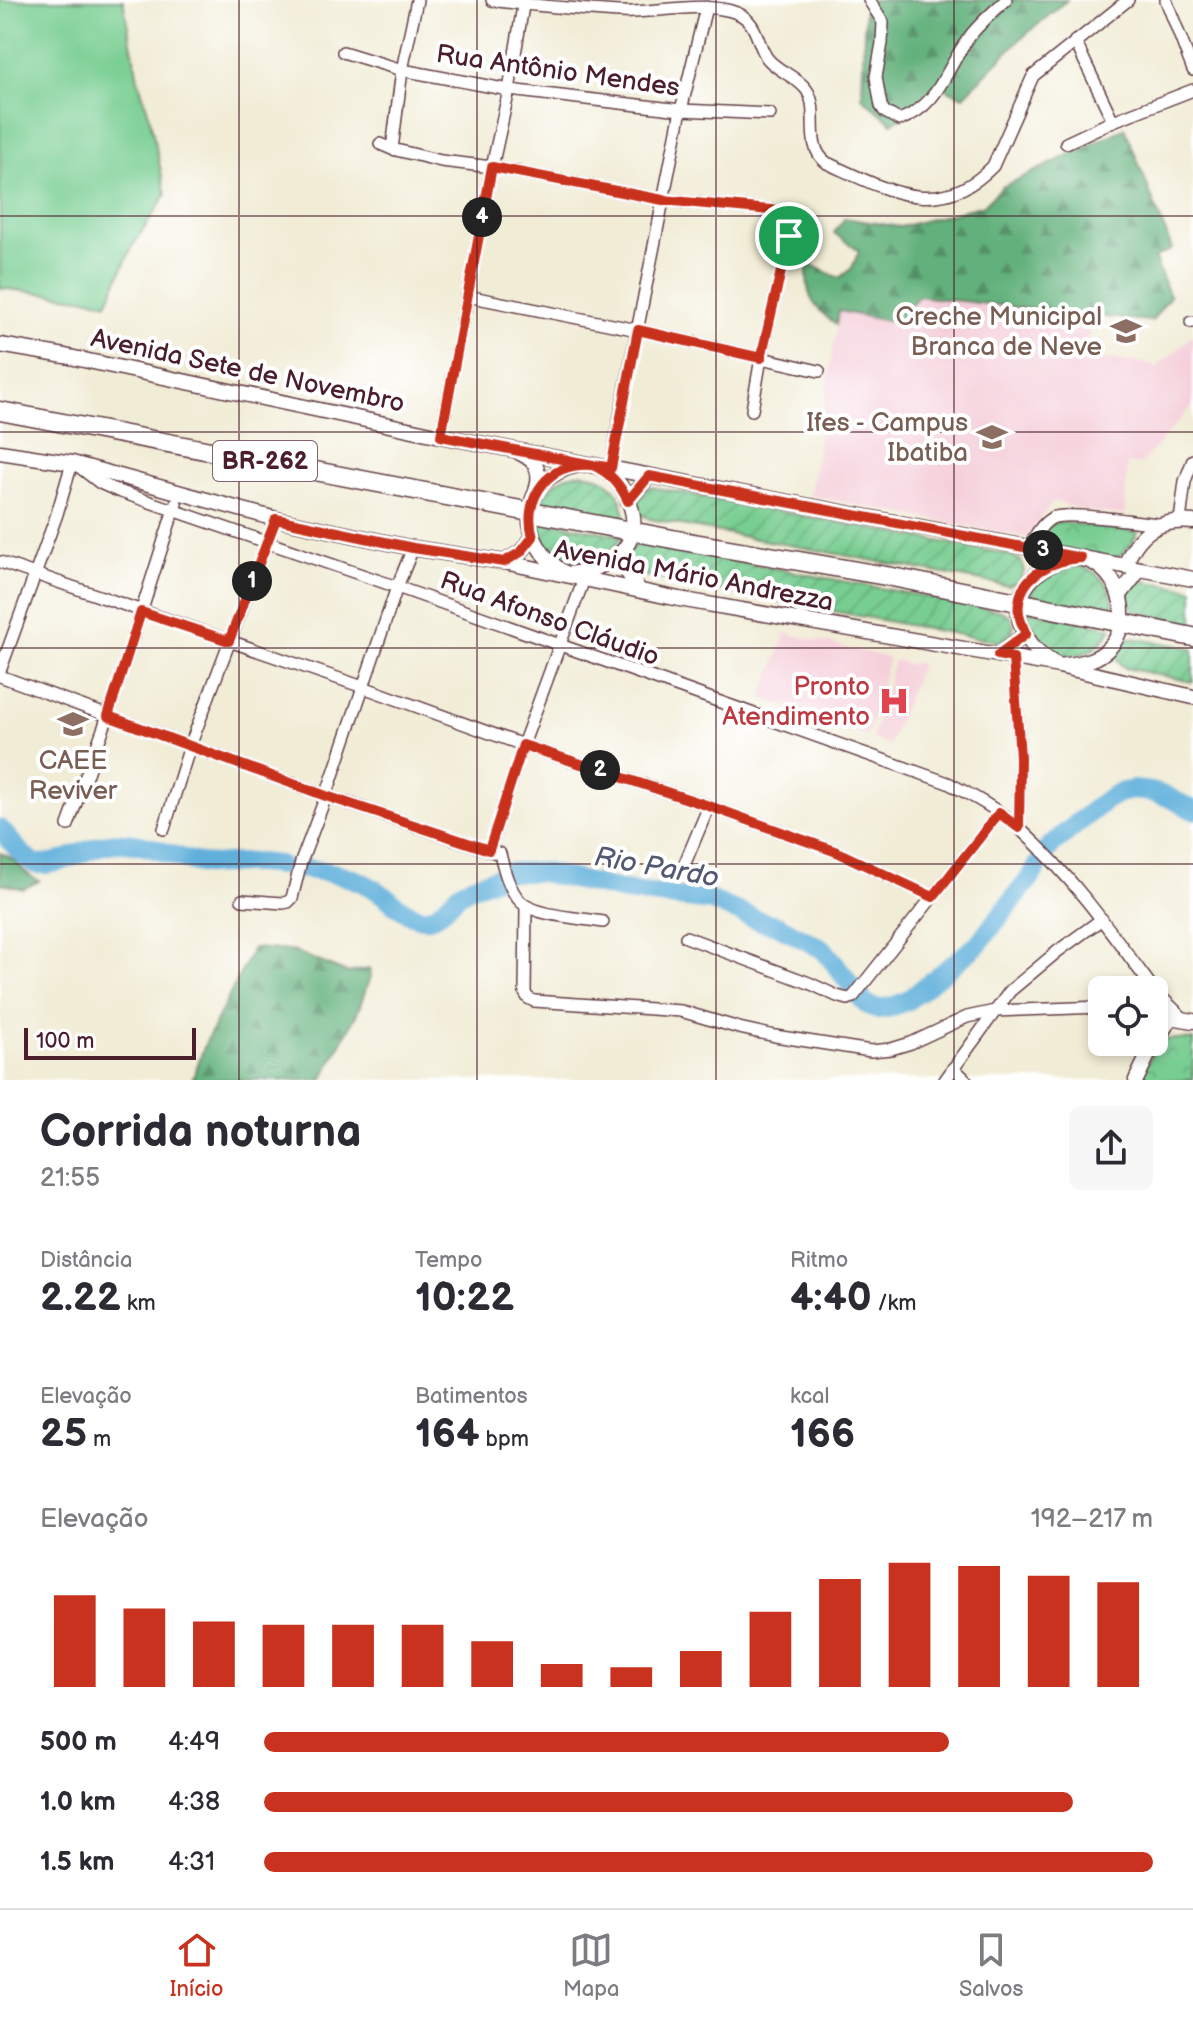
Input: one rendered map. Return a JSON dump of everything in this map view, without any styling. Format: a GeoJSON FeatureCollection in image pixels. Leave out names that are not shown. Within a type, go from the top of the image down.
{"type":"FeatureCollection","features":[{"type":"Feature","properties":{"kind":"highway","name":"BR-262"},"geometry":{"type":"LineString","coordinates":[[0,411],[532,502],[633,531],[1019,601],[1193,637]]}},
{"type":"Feature","properties":{"kind":"street"},"geometry":{"type":"LineString","coordinates":[[417,0],[386,147],[441,161],[492,167],[663,200],[781,211],[789,215],[791,223],[752,410]]}},
{"type":"Feature","properties":{"kind":"street"},"geometry":{"type":"LineString","coordinates":[[492,0],[632,13],[706,7],[738,13],[756,31],[768,59],[805,88],[811,100],[814,141],[821,159],[895,193],[917,197],[966,188],[983,176],[993,166],[1033,76],[1128,0]]}},
{"type":"Feature","properties":{"kind":"street"},"geometry":{"type":"LineString","coordinates":[[869,0],[883,22],[877,68],[878,94],[885,112],[899,120],[931,100],[971,35],[1006,0]]}},
{"type":"Feature","properties":{"kind":"street"},"geometry":{"type":"LineString","coordinates":[[1166,0],[1193,70]]}},
{"type":"Feature","properties":{"kind":"street"},"geometry":{"type":"LineString","coordinates":[[441,436],[509,90],[523,3]]}},
{"type":"Feature","properties":{"kind":"street"},"geometry":{"type":"LineString","coordinates":[[611,468],[681,110],[706,7]]}},
{"type":"Feature","properties":{"kind":"street"},"geometry":{"type":"LineString","coordinates":[[1075,41],[1113,121]]}},
{"type":"Feature","properties":{"kind":"street","name":"Rua Antônio Mendes"},"geometry":{"type":"LineString","coordinates":[[343,52],[402,70],[509,90],[681,110],[770,114]]}},
{"type":"Feature","properties":{"kind":"street"},"geometry":{"type":"LineString","coordinates":[[1066,143],[1193,90]]}},
{"type":"Feature","properties":{"kind":"street"},"geometry":{"type":"LineString","coordinates":[[467,296],[819,371]]}},
{"type":"Feature","properties":{"kind":"street","name":"Avenida Sete de Novembro"},"geometry":{"type":"LineString","coordinates":[[0,345],[441,436],[1029,547],[1132,572],[1193,579]]}},
{"type":"Feature","properties":{"kind":"street"},"geometry":{"type":"LineString","coordinates":[[512,449],[529,457],[539,471],[539,482],[532,502],[529,524],[546,558],[566,574],[593,570],[617,556],[633,531],[628,501],[618,483],[593,465],[566,467],[553,473],[543,482],[532,502]]}},
{"type":"Feature","properties":{"kind":"street","name":"Avenida Mário Andrezza"},"geometry":{"type":"LineString","coordinates":[[0,452],[74,464],[276,519],[413,548],[504,562],[837,628],[1059,666],[1193,697]]}},
{"type":"Feature","properties":{"kind":"street"},"geometry":{"type":"LineString","coordinates":[[1029,547],[1042,525],[1055,516],[1159,524],[1187,522],[1185,481],[1193,460]]}},
{"type":"Feature","properties":{"kind":"street"},"geometry":{"type":"LineString","coordinates":[[74,464],[0,674],[499,860]]}},
{"type":"Feature","properties":{"kind":"street","name":"Rua Afonso Cláudio"},"geometry":{"type":"LineString","coordinates":[[74,464],[100,483],[118,491],[923,773],[971,795],[1019,828],[1043,852],[1102,919],[1144,976]]}},
{"type":"Feature","properties":{"kind":"street"},"geometry":{"type":"LineString","coordinates":[[628,501],[649,476]]}},
{"type":"Feature","properties":{"kind":"street"},"geometry":{"type":"LineString","coordinates":[[68,825],[108,716],[179,493]]}},
{"type":"Feature","properties":{"kind":"street"},"geometry":{"type":"LineString","coordinates":[[164,829],[190,746],[276,519]]}},
{"type":"Feature","properties":{"kind":"street"},"geometry":{"type":"LineString","coordinates":[[1120,595],[1132,572],[1133,548],[1159,524]]}},
{"type":"Feature","properties":{"kind":"street"},"geometry":{"type":"LineString","coordinates":[[504,562],[521,552],[533,537]]}},
{"type":"Feature","properties":{"kind":"street"},"geometry":{"type":"LineString","coordinates":[[242,900],[288,902],[292,898],[300,866],[413,548]]}},
{"type":"Feature","properties":{"kind":"street"},"geometry":{"type":"LineString","coordinates":[[617,556],[639,590]]}},
{"type":"Feature","properties":{"kind":"street"},"geometry":{"type":"LineString","coordinates":[[1081,558],[1099,568],[1120,595],[1122,622],[1107,650],[1089,661],[1059,666],[1037,650],[1026,634],[1019,601],[1028,583],[1040,571],[1055,562],[1081,558]]}},
{"type":"Feature","properties":{"kind":"street"},"geometry":{"type":"LineString","coordinates":[[0,562],[523,745],[709,806],[837,852],[933,897]]}},
{"type":"Feature","properties":{"kind":"street"},"geometry":{"type":"LineString","coordinates":[[584,579],[523,745],[499,860],[513,892],[526,907],[603,922]]}},
{"type":"Feature","properties":{"kind":"street"},"geometry":{"type":"LineString","coordinates":[[998,655],[1026,634]]}},
{"type":"Feature","properties":{"kind":"street"},"geometry":{"type":"LineString","coordinates":[[1107,650],[1122,681]]}},
{"type":"Feature","properties":{"kind":"street"},"geometry":{"type":"LineString","coordinates":[[1013,658],[1020,757],[1019,828]]}},
{"type":"Feature","properties":{"kind":"street"},"geometry":{"type":"LineString","coordinates":[[685,863],[709,806]]}},
{"type":"Feature","properties":{"kind":"street"},"geometry":{"type":"LineString","coordinates":[[686,937],[848,999],[853,997],[999,813]]}},
{"type":"Feature","properties":{"kind":"street"},"geometry":{"type":"LineString","coordinates":[[526,907],[525,993],[534,1001],[681,1011],[775,1036],[871,1051],[911,1043],[967,1017],[995,1011],[1088,1007]]}},
{"type":"Feature","properties":{"kind":"street"},"geometry":{"type":"LineString","coordinates":[[945,1080],[1010,991],[1102,919]]}},
{"type":"Feature","properties":{"kind":"street","name":"Rua Afonso Cláudio"},"geometry":{"type":"LineString","coordinates":[[1168,1004],[1183,1019]]}},
{"type":"Feature","properties":{"kind":"street"},"geometry":{"type":"LineString","coordinates":[[1136,1080],[1148,1056]]}},
{"type":"Feature","properties":{"kind":"street"},"geometry":{"type":"LineString","coordinates":[[953,1068],[966,1080]]}},
{"type":"Feature","properties":{"kind":"shaded area","name":"Ifes - Campus Ibatiba"},"geometry":{"type":"Polygon","coordinates":[[[918,296],[1092,316],[1085,356],[1152,364],[1155,369],[1193,335],[1193,405],[1140,465],[1127,463],[1125,515],[1084,511],[1055,501],[1028,538],[810,496],[839,311],[896,322],[918,296]]]}},
{"type":"Feature","properties":{"kind":"shaded area"},"geometry":{"type":"Polygon","coordinates":[[[786,633],[889,658],[867,736],[762,698],[786,633]]]}},
{"type":"Feature","properties":{"kind":"shaded area","name":"Pronto Atendimento"},"geometry":{"type":"Polygon","coordinates":[[[894,660],[921,664],[889,745],[872,738],[894,660]]]}},
{"type":"Feature","properties":{"kind":"green space"},"geometry":{"type":"Polygon","coordinates":[[[0,0],[123,0],[166,195],[132,247],[107,303],[0,288],[0,0]]]}},
{"type":"Feature","properties":{"kind":"green space"},"geometry":{"type":"Polygon","coordinates":[[[865,0],[1067,0],[1016,43],[963,97],[944,88],[919,108],[892,123],[862,97],[865,0]]]}},
{"type":"Feature","properties":{"kind":"green space"},"geometry":{"type":"Polygon","coordinates":[[[1125,128],[1172,249],[1154,258],[1170,296],[1152,321],[918,296],[897,323],[839,311],[836,325],[811,299],[807,263],[839,278],[852,268],[859,251],[834,233],[845,218],[900,227],[984,205],[1002,187],[1125,128]]]}},
{"type":"Feature","properties":{"kind":"green space"},"geometry":{"type":"Polygon","coordinates":[[[584,473],[601,478],[613,488],[621,501],[625,519],[540,503],[557,481],[584,473]]]}},
{"type":"Feature","properties":{"kind":"green space"},"geometry":{"type":"Polygon","coordinates":[[[651,487],[1011,555],[1021,561],[1024,571],[1019,581],[1009,586],[650,519],[640,514],[637,501],[642,491],[651,487]]]}},
{"type":"Feature","properties":{"kind":"green space"},"geometry":{"type":"Polygon","coordinates":[[[537,519],[622,536],[611,550],[599,558],[573,562],[560,557],[550,548],[537,519]]]}},
{"type":"Feature","properties":{"kind":"green space"},"geometry":{"type":"Polygon","coordinates":[[[1056,522],[1138,532],[1124,552],[1110,559],[1036,544],[1048,526],[1056,522]]]}},
{"type":"Feature","properties":{"kind":"green space"},"geometry":{"type":"Polygon","coordinates":[[[641,543],[1001,611],[1010,616],[1014,627],[1009,637],[999,642],[640,575],[635,573],[626,559],[630,548],[641,543]]]}},
{"type":"Feature","properties":{"kind":"green space"},"geometry":{"type":"Polygon","coordinates":[[[1075,565],[1092,571],[1104,581],[1114,612],[1030,595],[1048,574],[1075,565]]]}},
{"type":"Feature","properties":{"kind":"green space"},"geometry":{"type":"Polygon","coordinates":[[[1137,582],[1193,589],[1193,624],[1134,609],[1129,601],[1129,591],[1137,582]]]}},
{"type":"Feature","properties":{"kind":"green space"},"geometry":{"type":"Polygon","coordinates":[[[1028,610],[1112,628],[1102,642],[1090,651],[1076,655],[1063,654],[1050,649],[1040,640],[1032,627],[1028,610]]]}},
{"type":"Feature","properties":{"kind":"green space"},"geometry":{"type":"Polygon","coordinates":[[[1125,638],[1193,648],[1193,682],[1126,668],[1116,653],[1118,645],[1125,638]]]}},
{"type":"Feature","properties":{"kind":"green space"},"geometry":{"type":"Polygon","coordinates":[[[0,853],[39,881],[23,889],[0,883],[0,853]]]}},
{"type":"Feature","properties":{"kind":"green space"},"geometry":{"type":"Polygon","coordinates":[[[253,948],[294,951],[347,973],[369,969],[371,974],[358,1011],[322,1080],[192,1080],[206,1042],[253,948]]]}},
{"type":"Feature","properties":{"kind":"green space"},"geometry":{"type":"Polygon","coordinates":[[[1168,1040],[1193,1040],[1193,1080],[1138,1080],[1151,1056],[1168,1056],[1168,1040]]]}},
{"type":"Feature","properties":{"kind":"waterway","name":"Rio Pardo"},"geometry":{"type":"LineString","coordinates":[[510,872],[541,872],[625,891],[712,901],[777,925],[824,950],[866,1004],[877,1009],[907,1001],[977,945],[1031,877],[1049,847],[1103,802],[1118,793],[1134,790],[1168,797],[1193,810]]}},
{"type":"Feature","properties":{"kind":"waterway","name":"Rio Pardo"},"geometry":{"type":"LineString","coordinates":[[0,829],[35,864],[57,862],[108,844],[130,843],[204,864],[279,865]]}},
{"type":"Feature","properties":{"kind":"waterway","name":"Rio Pardo"},"geometry":{"type":"LineString","coordinates":[[298,868],[354,879],[422,918],[437,914],[466,890],[496,878]]}},
{"type":"Feature","properties":{"kind":"place","name":"Creche Municipal Branca de Neve"},"geometry":{"type":"Point","coordinates":[1126,331]}},
{"type":"Feature","properties":{"kind":"place","name":"Ifes - Campus Ibatiba"},"geometry":{"type":"Point","coordinates":[992,437]}},
{"type":"Feature","properties":{"kind":"place","name":"Pronto Atendimento"},"geometry":{"type":"Point","coordinates":[894,701]}},
{"type":"Feature","properties":{"kind":"place","name":"CAEE Reviver"},"geometry":{"type":"Point","coordinates":[73,724]}},
{"type":"Feature","properties":{"kind":"route"},"geometry":{"type":"LineString","coordinates":[[789,236],[761,358],[638,330],[611,468],[593,465],[566,467],[543,482],[535,493],[530,512],[529,524],[533,537],[521,552],[504,562],[413,548],[276,519],[229,641],[141,612],[108,716],[326,796],[489,850],[523,745],[837,852],[933,897],[999,813],[1019,828],[1020,757],[1013,658],[998,655],[1026,634],[1019,601],[1028,583],[1055,562],[1081,558],[649,476],[628,501],[618,483],[593,465],[441,436],[492,167],[663,200],[781,211],[789,215],[789,236]]}}]}
